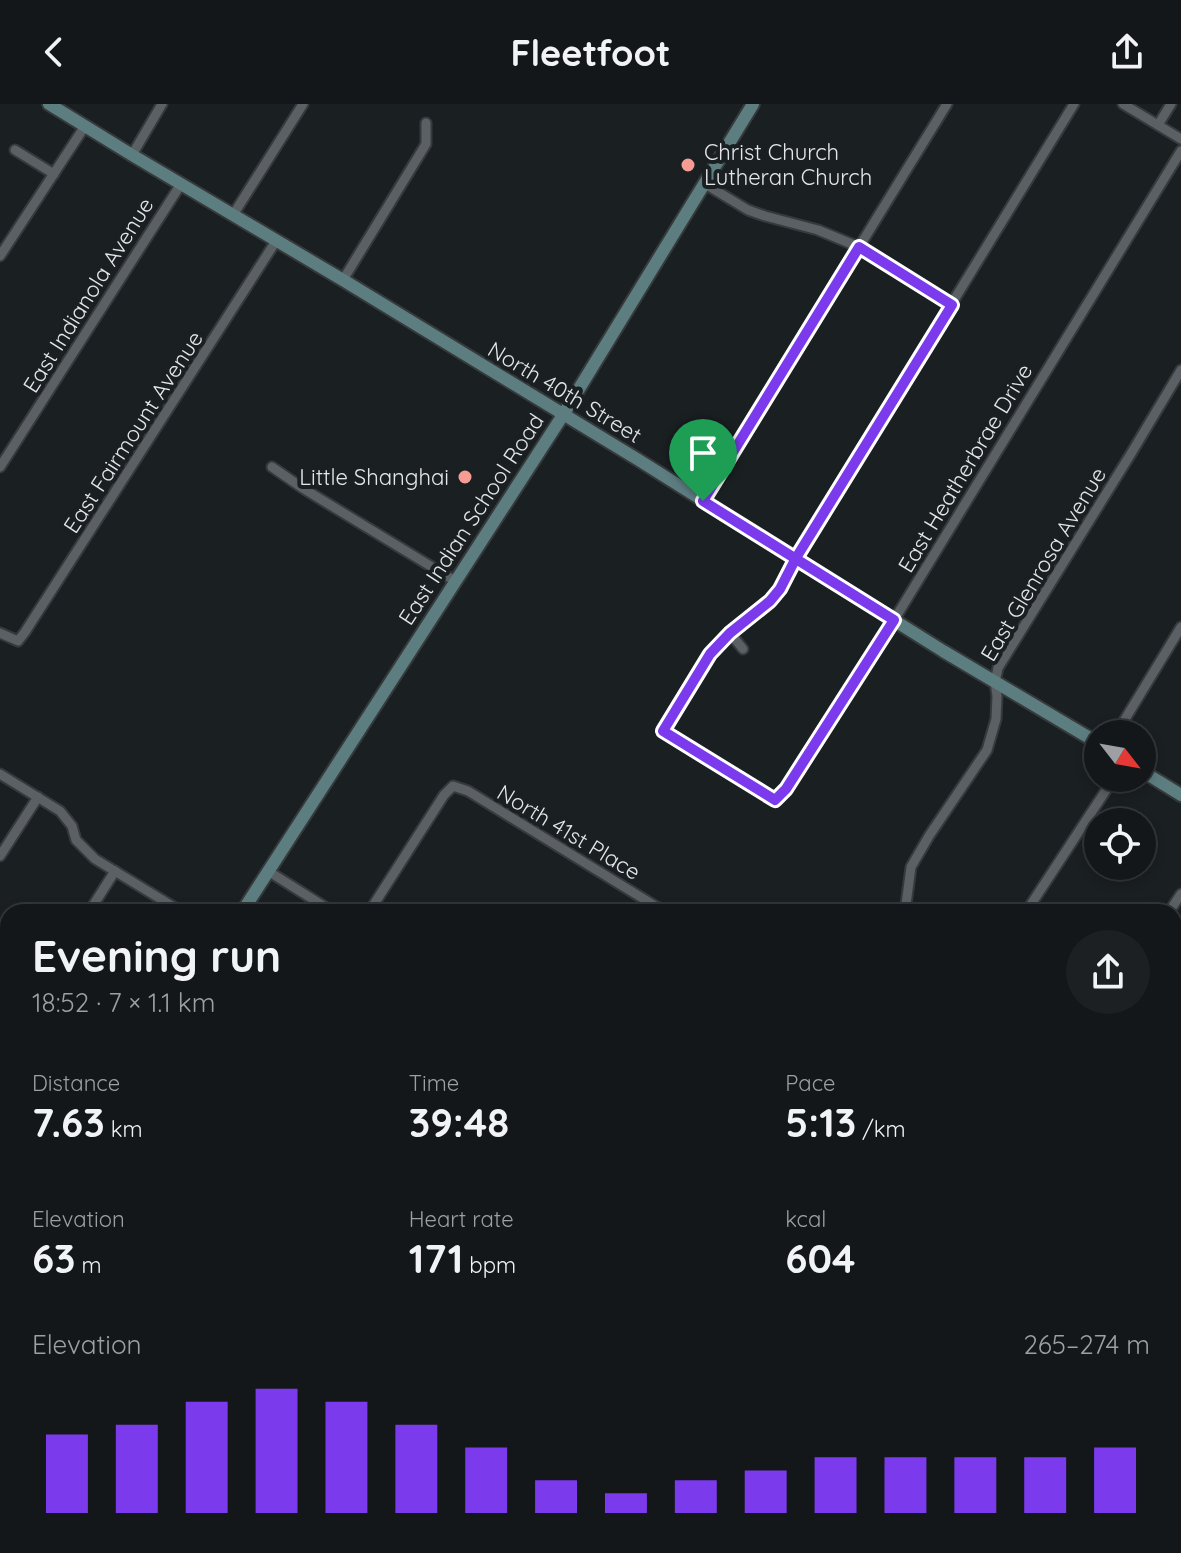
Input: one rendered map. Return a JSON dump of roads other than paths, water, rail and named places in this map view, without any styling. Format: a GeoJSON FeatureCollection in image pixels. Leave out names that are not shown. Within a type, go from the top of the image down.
{"type":"FeatureCollection","features":[{"type":"Feature","properties":{"kind":"main road","name":"North 40th Street"},"geometry":{"type":"LineString","coordinates":[[49,104],[343,280],[1084,735]]}},
{"type":"Feature","properties":{"kind":"main road","name":"East Indian School Road"},"geometry":{"type":"LineString","coordinates":[[247,904],[563,415],[753,104]]}},
{"type":"Feature","properties":{"kind":"main road"},"geometry":{"type":"LineString","coordinates":[[1156,780],[1181,795]]}},
{"type":"Feature","properties":{"kind":"street"},"geometry":{"type":"LineString","coordinates":[[132,155],[162,104]]}},
{"type":"Feature","properties":{"kind":"street"},"geometry":{"type":"LineString","coordinates":[[233,215],[303,104]]}},
{"type":"Feature","properties":{"kind":"street"},"geometry":{"type":"LineString","coordinates":[[703,501],[947,104]]}},
{"type":"Feature","properties":{"kind":"street"},"geometry":{"type":"LineString","coordinates":[[743,649],[730,633],[770,601],[780,589],[1074,104]]}},
{"type":"Feature","properties":{"kind":"street"},"geometry":{"type":"LineString","coordinates":[[1123,104],[1181,139]]}},
{"type":"Feature","properties":{"kind":"street"},"geometry":{"type":"LineString","coordinates":[[1158,125],[1171,104]]}},
{"type":"Feature","properties":{"kind":"street"},"geometry":{"type":"LineString","coordinates":[[343,280],[426,144],[426,123]]}},
{"type":"Feature","properties":{"kind":"street"},"geometry":{"type":"LineString","coordinates":[[0,256],[85,126]]}},
{"type":"Feature","properties":{"kind":"street"},"geometry":{"type":"LineString","coordinates":[[15,150],[54,174]]}},
{"type":"Feature","properties":{"kind":"street","name":"East Heatherbrae Drive"},"geometry":{"type":"LineString","coordinates":[[730,633],[710,654],[663,731],[775,800],[786,789],[894,620],[1181,151]]}},
{"type":"Feature","properties":{"kind":"street","name":"East Indianola Avenue"},"geometry":{"type":"LineString","coordinates":[[0,467],[181,184]]}},
{"type":"Feature","properties":{"kind":"street"},"geometry":{"type":"LineString","coordinates":[[705,184],[748,210],[818,230],[859,247],[952,305]]}},
{"type":"Feature","properties":{"kind":"street","name":"East Fairmount Avenue"},"geometry":{"type":"LineString","coordinates":[[0,633],[18,641],[276,241]]}},
{"type":"Feature","properties":{"kind":"street","name":"East Glenrosa Avenue"},"geometry":{"type":"LineString","coordinates":[[906,904],[911,867],[987,750],[996,719],[995,682],[998,668],[1181,370]]}},
{"type":"Feature","properties":{"kind":"street"},"geometry":{"type":"LineString","coordinates":[[272,467],[455,581]]}},
{"type":"Feature","properties":{"kind":"street"},"geometry":{"type":"LineString","coordinates":[[1125,720],[1181,627]]}},
{"type":"Feature","properties":{"kind":"street"},"geometry":{"type":"LineString","coordinates":[[0,774],[60,811],[86,852],[169,904]]}},
{"type":"Feature","properties":{"kind":"street","name":"North 41st Place"},"geometry":{"type":"LineString","coordinates":[[374,904],[444,795],[453,786],[468,791],[652,904]]}},
{"type":"Feature","properties":{"kind":"street"},"geometry":{"type":"LineString","coordinates":[[1031,904],[1105,792]]}},
{"type":"Feature","properties":{"kind":"street"},"geometry":{"type":"LineString","coordinates":[[0,856],[38,797]]}},
{"type":"Feature","properties":{"kind":"street"},"geometry":{"type":"LineString","coordinates":[[94,904],[115,871]]}},
{"type":"Feature","properties":{"kind":"street"},"geometry":{"type":"LineString","coordinates":[[268,871],[320,904]]}},
{"type":"Feature","properties":{"kind":"place","name":"Christ Church Lutheran Church"},"geometry":{"type":"Point","coordinates":[688,165]}},
{"type":"Feature","properties":{"kind":"place","name":"Little Shanghai"},"geometry":{"type":"Point","coordinates":[465,477]}}]}
